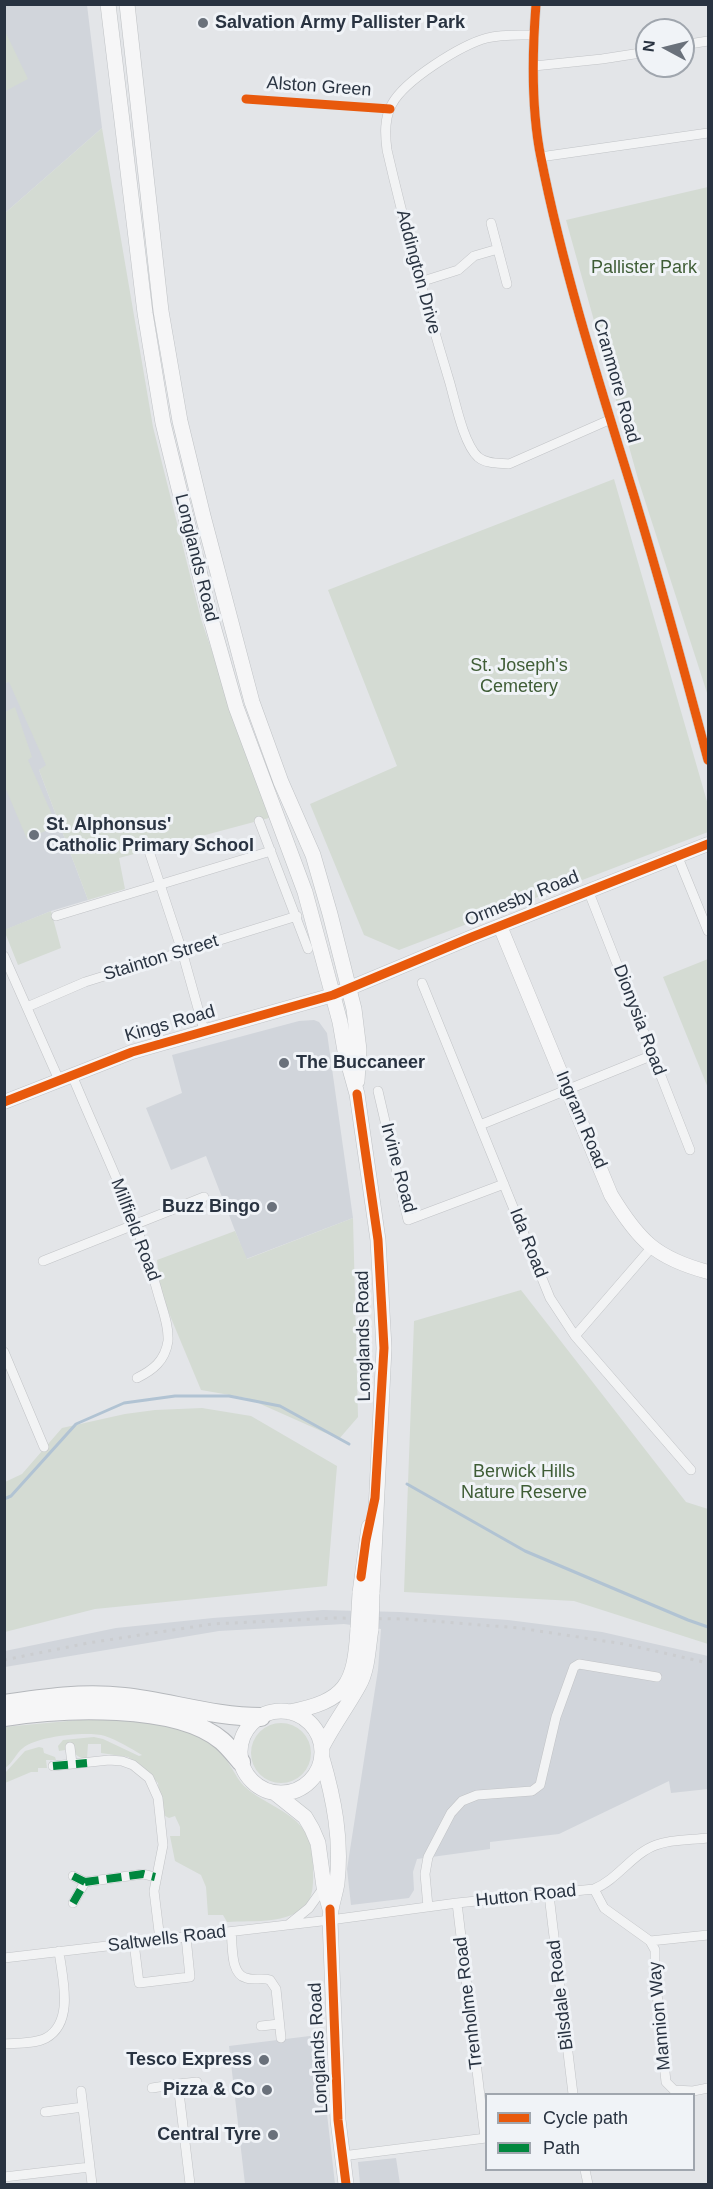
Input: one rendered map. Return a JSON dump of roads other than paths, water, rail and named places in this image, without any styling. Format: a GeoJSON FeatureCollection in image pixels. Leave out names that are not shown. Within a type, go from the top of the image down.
{"type":"FeatureCollection","features":[{"type":"Feature","properties":{"kind":"highway"},"geometry":{"type":"LineString","coordinates":[[4,1704],[94,1695],[165,1703],[220,1715],[261,1717]]}},
{"type":"Feature","properties":{"kind":"highway"},"geometry":{"type":"LineString","coordinates":[[4,1717],[66,1710],[112,1710],[163,1718],[204,1730],[222,1741],[241,1762]]}},
{"type":"Feature","properties":{"kind":"main road","name":"Longlands Road"},"geometry":{"type":"LineString","coordinates":[[108,4],[145,313],[164,423],[209,612],[236,707],[305,892],[333,995],[357,1094],[378,1240],[384,1348],[375,1498],[366,1540],[365,1671],[360,1685],[332,1726],[317,1773],[306,1785],[291,1792],[275,1793]]}},
{"type":"Feature","properties":{"kind":"main road","name":"Longlands Road"},"geometry":{"type":"LineString","coordinates":[[126,4],[161,311],[180,421],[252,702],[281,782],[312,855],[349,988],[359,1050],[357,1094]]}},
{"type":"Feature","properties":{"kind":"main road","name":"Longlands Road"},"geometry":{"type":"LineString","coordinates":[[261,1717],[274,1712],[289,1712],[327,1702],[341,1690],[353,1670],[364,1629]]}},
{"type":"Feature","properties":{"kind":"main road","name":"Longlands Road"},"geometry":{"type":"LineString","coordinates":[[289,1712],[301,1716],[311,1724],[318,1735],[335,1810],[339,1843],[337,1884],[330,1915]]}},
{"type":"Feature","properties":{"kind":"main road"},"geometry":{"type":"LineString","coordinates":[[241,1762],[240,1749],[244,1736],[251,1725],[261,1717]]}},
{"type":"Feature","properties":{"kind":"main road","name":"Longlands Road"},"geometry":{"type":"LineString","coordinates":[[241,1762],[253,1782],[275,1793],[305,1817],[312,1829],[320,1855],[330,1915],[338,2109],[346,2184]]}},
{"type":"Feature","properties":{"kind":"street","name":"Cranmore Road"},"geometry":{"type":"LineString","coordinates":[[536,4],[534,96],[540,157],[566,267],[609,420],[638,510],[708,760]]}},
{"type":"Feature","properties":{"kind":"street","name":"Addington Drive"},"geometry":{"type":"LineString","coordinates":[[534,35],[492,37],[466,46],[420,76],[392,104],[386,128],[387,150],[420,282],[462,424],[470,445],[479,458],[493,463],[509,464],[609,420]]}},
{"type":"Feature","properties":{"kind":"street"},"geometry":{"type":"LineString","coordinates":[[534,66],[635,54]]}},
{"type":"Feature","properties":{"kind":"street"},"geometry":{"type":"LineString","coordinates":[[540,157],[708,133]]}},
{"type":"Feature","properties":{"kind":"street"},"geometry":{"type":"LineString","coordinates":[[491,223],[507,284]]}},
{"type":"Feature","properties":{"kind":"street"},"geometry":{"type":"LineString","coordinates":[[420,282],[458,270],[474,256],[498,249]]}},
{"type":"Feature","properties":{"kind":"street"},"geometry":{"type":"LineString","coordinates":[[259,821],[308,949]]}},
{"type":"Feature","properties":{"kind":"street","name":"Ormesby Road"},"geometry":{"type":"LineString","coordinates":[[349,988],[588,890],[708,844]]}},
{"type":"Feature","properties":{"kind":"street"},"geometry":{"type":"LineString","coordinates":[[147,845],[182,951],[204,1030]]}},
{"type":"Feature","properties":{"kind":"street"},"geometry":{"type":"LineString","coordinates":[[56,916],[271,851]]}},
{"type":"Feature","properties":{"kind":"street"},"geometry":{"type":"LineString","coordinates":[[677,855],[708,931]]}},
{"type":"Feature","properties":{"kind":"street","name":"Dionysia Road"},"geometry":{"type":"LineString","coordinates":[[588,890],[690,1150]]}},
{"type":"Feature","properties":{"kind":"street","name":"Stainton Street"},"geometry":{"type":"LineString","coordinates":[[27,1007],[85,982],[297,916]]}},
{"type":"Feature","properties":{"kind":"street","name":"Ingram Road"},"geometry":{"type":"LineString","coordinates":[[500,926],[611,1195],[629,1224],[652,1247],[679,1264],[708,1272]]}},
{"type":"Feature","properties":{"kind":"street","name":"Millfield Road"},"geometry":{"type":"LineString","coordinates":[[4,956],[7,971],[66,1078],[134,1224],[155,1278],[167,1324],[168,1342],[162,1359],[154,1369],[137,1378]]}},
{"type":"Feature","properties":{"kind":"street","name":"Ida Road"},"geometry":{"type":"LineString","coordinates":[[422,983],[550,1298],[575,1335],[691,1470]]}},
{"type":"Feature","properties":{"kind":"street","name":"Kings Road"},"geometry":{"type":"LineString","coordinates":[[4,1102],[132,1052],[333,995],[349,988]]}},
{"type":"Feature","properties":{"kind":"street"},"geometry":{"type":"LineString","coordinates":[[480,1125],[653,1055]]}},
{"type":"Feature","properties":{"kind":"street","name":"Irvine Road"},"geometry":{"type":"LineString","coordinates":[[378,1091],[408,1220],[504,1184]]}},
{"type":"Feature","properties":{"kind":"street"},"geometry":{"type":"LineString","coordinates":[[43,1261],[204,1197]]}},
{"type":"Feature","properties":{"kind":"street"},"geometry":{"type":"LineString","coordinates":[[575,1335],[652,1247]]}},
{"type":"Feature","properties":{"kind":"street"},"geometry":{"type":"LineString","coordinates":[[4,1352],[44,1447]]}},
{"type":"Feature","properties":{"kind":"street"},"geometry":{"type":"LineString","coordinates":[[428,1907],[425,1874],[428,1857],[451,1812],[462,1801],[477,1795],[532,1791],[540,1785],[556,1717],[574,1667],[579,1664],[657,1677]]}},
{"type":"Feature","properties":{"kind":"street"},"geometry":{"type":"LineString","coordinates":[[70,1747],[72,1764]]}},
{"type":"Feature","properties":{"kind":"street"},"geometry":{"type":"LineString","coordinates":[[52,1766],[109,1760],[122,1761],[133,1765],[148,1778],[158,1798],[163,1845],[154,1891],[160,1940]]}},
{"type":"Feature","properties":{"kind":"street","name":"Hutton Road"},"geometry":{"type":"LineString","coordinates":[[330,1915],[594,1889],[603,1885],[647,1850],[657,1845],[708,1838]]}},
{"type":"Feature","properties":{"kind":"street"},"geometry":{"type":"LineString","coordinates":[[74,1875],[85,1882],[143,1874],[155,1877]]}},
{"type":"Feature","properties":{"kind":"street"},"geometry":{"type":"LineString","coordinates":[[73,1903],[85,1882]]}},
{"type":"Feature","properties":{"kind":"street"},"geometry":{"type":"LineString","coordinates":[[288,1925],[309,1908],[324,1887]]}},
{"type":"Feature","properties":{"kind":"street"},"geometry":{"type":"LineString","coordinates":[[594,1889],[604,1908],[650,1941],[708,1935]]}},
{"type":"Feature","properties":{"kind":"street","name":"Bilsdale Road"},"geometry":{"type":"LineString","coordinates":[[549,1895],[573,2093]]}},
{"type":"Feature","properties":{"kind":"street","name":"Trenholme Road"},"geometry":{"type":"LineString","coordinates":[[457,1903],[485,2130]]}},
{"type":"Feature","properties":{"kind":"street","name":"Saltwells Road"},"geometry":{"type":"LineString","coordinates":[[4,1958],[288,1925],[330,1915]]}},
{"type":"Feature","properties":{"kind":"street"},"geometry":{"type":"LineString","coordinates":[[231,1932],[235,1967],[239,1974],[250,1979],[265,1978],[273,1983],[276,1989],[281,2038]]}},
{"type":"Feature","properties":{"kind":"street"},"geometry":{"type":"LineString","coordinates":[[134,1943],[139,1983],[190,1977],[186,1937]]}},
{"type":"Feature","properties":{"kind":"street","name":"Mannion Way"},"geometry":{"type":"LineString","coordinates":[[650,1941],[655,1950],[655,1974],[666,2082],[674,2090],[693,2091],[708,2088]]}},
{"type":"Feature","properties":{"kind":"street"},"geometry":{"type":"LineString","coordinates":[[4,2044],[45,2038],[58,2026],[63,2016],[64,2004],[59,1951]]}},
{"type":"Feature","properties":{"kind":"street"},"geometry":{"type":"LineString","coordinates":[[261,2026],[279,2024]]}},
{"type":"Feature","properties":{"kind":"street"},"geometry":{"type":"LineString","coordinates":[[152,2088],[197,2082]]}},
{"type":"Feature","properties":{"kind":"street"},"geometry":{"type":"LineString","coordinates":[[178,2084],[190,2184]]}},
{"type":"Feature","properties":{"kind":"street"},"geometry":{"type":"LineString","coordinates":[[81,2091],[92,2184]]}},
{"type":"Feature","properties":{"kind":"street"},"geometry":{"type":"LineString","coordinates":[[45,2112],[83,2108]]}},
{"type":"Feature","properties":{"kind":"street"},"geometry":{"type":"LineString","coordinates":[[342,2156],[485,2138]]}},
{"type":"Feature","properties":{"kind":"street"},"geometry":{"type":"LineString","coordinates":[[4,2176],[90,2167]]}},
{"type":"Feature","properties":{"kind":"waterway"},"geometry":{"type":"LineString","coordinates":[[4,1499],[11,1496],[76,1424],[124,1403],[175,1396],[229,1396],[280,1406],[349,1444]]}},
{"type":"Feature","properties":{"kind":"waterway"},"geometry":{"type":"LineString","coordinates":[[407,1484],[525,1551],[708,1627]]}},
{"type":"Feature","properties":{"kind":"railway"},"geometry":{"type":"LineString","coordinates":[[4,1660],[88,1643],[212,1624],[334,1618],[406,1619],[519,1628],[624,1644],[708,1663]]}},
{"type":"Feature","properties":{"kind":"place","name":"Salvation Army Pallister Park"},"geometry":{"type":"Point","coordinates":[203,23]}},
{"type":"Feature","properties":{"kind":"place","name":"St. Alphonsus' Catholic Primary School"},"geometry":{"type":"Point","coordinates":[34,835]}},
{"type":"Feature","properties":{"kind":"place","name":"The Buccaneer"},"geometry":{"type":"Point","coordinates":[284,1063]}},
{"type":"Feature","properties":{"kind":"place","name":"Buzz Bingo"},"geometry":{"type":"Point","coordinates":[272,1207]}},
{"type":"Feature","properties":{"kind":"place","name":"Tesco Express"},"geometry":{"type":"Point","coordinates":[264,2060]}},
{"type":"Feature","properties":{"kind":"place","name":"Pizza & Co"},"geometry":{"type":"Point","coordinates":[267,2090]}},
{"type":"Feature","properties":{"kind":"place","name":"Central Tyre"},"geometry":{"type":"Point","coordinates":[273,2135]}},
{"type":"Feature","properties":{"kind":"park label","name":"Pallister Park"},"geometry":{"type":"Point","coordinates":[644,268]}},
{"type":"Feature","properties":{"kind":"park label","name":"St. Joseph's Cemetery"},"geometry":{"type":"Point","coordinates":[519,676]}},
{"type":"Feature","properties":{"kind":"park label","name":"Berwick Hills Nature Reserve"},"geometry":{"type":"Point","coordinates":[524,1482]}}]}
